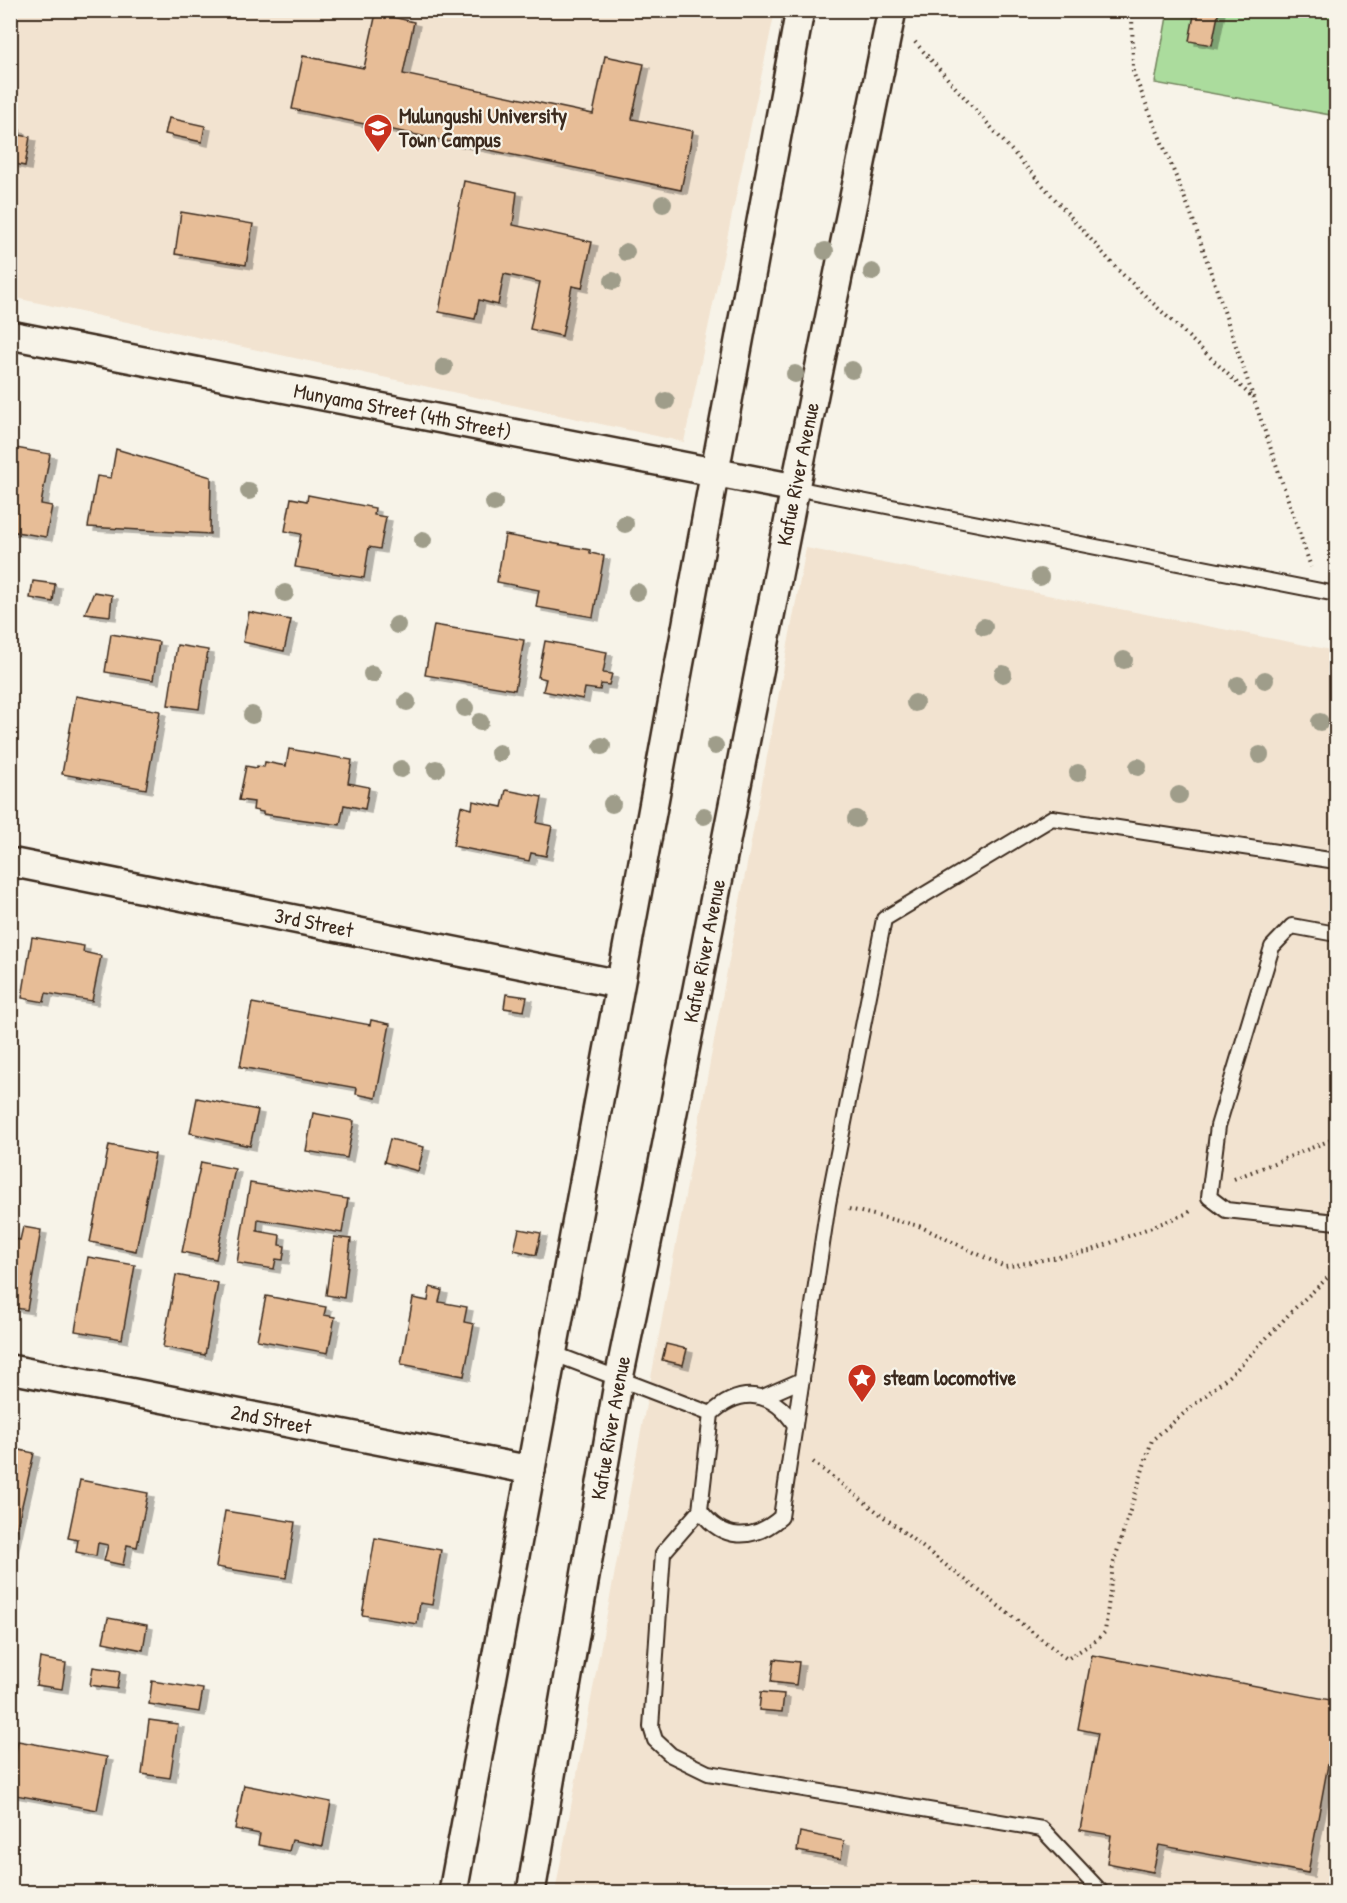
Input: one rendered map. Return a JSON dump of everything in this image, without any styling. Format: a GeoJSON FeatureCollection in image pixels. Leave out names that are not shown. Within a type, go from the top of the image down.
{"type":"FeatureCollection","features":[{"type":"Feature","properties":{"kind":"street"},"geometry":{"type":"LineString","coordinates":[[453,1893],[713,472],[800,10]]}},
{"type":"Feature","properties":{"kind":"street","name":"Kafue River Avenue"},"geometry":{"type":"LineString","coordinates":[[531,1893],[619,1378],[891,13]]}},
{"type":"Feature","properties":{"kind":"street","name":"Munyama Street (4th Street)"},"geometry":{"type":"LineString","coordinates":[[10,335],[795,488]]}},
{"type":"Feature","properties":{"kind":"street","name":"3rd Street"},"geometry":{"type":"LineString","coordinates":[[10,862],[619,984]]}},
{"type":"Feature","properties":{"kind":"street","name":"2nd Street"},"geometry":{"type":"LineString","coordinates":[[10,1370],[531,1470]]}},
{"type":"Feature","properties":{"kind":"lane"},"geometry":{"type":"LineString","coordinates":[[795,488],[1336,594]]}},
{"type":"Feature","properties":{"kind":"lane"},"geometry":{"type":"LineString","coordinates":[[700,1510],[708,1521],[732,1534],[746,1535],[759,1532],[771,1526],[781,1517],[828,1204],[884,919],[1052,818],[1336,861]]}},
{"type":"Feature","properties":{"kind":"lane"},"geometry":{"type":"LineString","coordinates":[[1336,934],[1292,926],[1272,947],[1218,1126],[1209,1197],[1226,1210],[1336,1222]]}},
{"type":"Feature","properties":{"kind":"lane"},"geometry":{"type":"LineString","coordinates":[[552,1353],[711,1414]]}},
{"type":"Feature","properties":{"kind":"lane"},"geometry":{"type":"LineString","coordinates":[[763,1397],[802,1380]]}},
{"type":"Feature","properties":{"kind":"lane"},"geometry":{"type":"LineString","coordinates":[[795,1425],[782,1408],[763,1397],[734,1398],[722,1404],[711,1414],[700,1510],[663,1553],[651,1727],[655,1740],[671,1755],[708,1773],[1042,1829],[1101,1893]]}},
{"type":"Feature","properties":{"kind":"path"},"geometry":{"type":"LineString","coordinates":[[1132,10],[1133,72],[1190,211],[1319,591]]}},
{"type":"Feature","properties":{"kind":"path"},"geometry":{"type":"LineString","coordinates":[[891,13],[1118,270],[1254,399]]}},
{"type":"Feature","properties":{"kind":"path"},"geometry":{"type":"LineString","coordinates":[[828,1204],[919,1226],[1005,1267],[1090,1251],[1188,1213],[1229,1181],[1336,1138]]}},
{"type":"Feature","properties":{"kind":"path"},"geometry":{"type":"LineString","coordinates":[[792,1445],[1067,1659],[1097,1640],[1105,1632],[1113,1565],[1152,1440],[1236,1370],[1295,1308],[1336,1270]]}},
{"type":"Feature","properties":{"kind":"shaded area","name":"Mulungushi University Town Campus"},"geometry":{"type":"Polygon","coordinates":[[[11,11],[775,11],[684,442],[11,297],[11,11]]]}},
{"type":"Feature","properties":{"kind":"shaded area"},"geometry":{"type":"Polygon","coordinates":[[[806,548],[1336,651],[1336,1892],[555,1892],[806,548]]]}},
{"type":"Feature","properties":{"kind":"green space"},"geometry":{"type":"Polygon","coordinates":[[[1168,11],[1336,11],[1336,116],[1155,83],[1168,11]]]}},
{"type":"Feature","properties":{"kind":"building"},"geometry":{"type":"Polygon","coordinates":[[[1195,10],[1219,10],[1212,45],[1189,41],[1195,10]]]}},
{"type":"Feature","properties":{"kind":"building"},"geometry":{"type":"Polygon","coordinates":[[[376,13],[414,22],[403,74],[593,114],[605,56],[644,64],[632,119],[693,131],[681,190],[292,109],[303,56],[364,68],[376,13]]]}},
{"type":"Feature","properties":{"kind":"building"},"geometry":{"type":"Polygon","coordinates":[[[169,118],[205,126],[202,142],[165,134],[169,118]]]}},
{"type":"Feature","properties":{"kind":"building"},"geometry":{"type":"Polygon","coordinates":[[[10,128],[20,130],[19,135],[30,137],[25,166],[10,163],[10,128]]]}},
{"type":"Feature","properties":{"kind":"building"},"geometry":{"type":"Polygon","coordinates":[[[464,181],[517,192],[513,225],[592,242],[582,288],[572,286],[562,336],[530,329],[540,282],[504,274],[498,305],[479,300],[475,319],[439,312],[464,181]]]}},
{"type":"Feature","properties":{"kind":"building"},"geometry":{"type":"Polygon","coordinates":[[[181,212],[253,224],[246,265],[175,254],[181,212]]]}},
{"type":"Feature","properties":{"kind":"building"},"geometry":{"type":"Polygon","coordinates":[[[10,447],[50,454],[41,504],[52,506],[46,537],[10,531],[10,447]]]}},
{"type":"Feature","properties":{"kind":"building"},"geometry":{"type":"Polygon","coordinates":[[[116,449],[211,477],[210,534],[88,527],[97,476],[111,478],[116,449]]]}},
{"type":"Feature","properties":{"kind":"building"},"geometry":{"type":"Polygon","coordinates":[[[308,495],[375,508],[374,515],[386,517],[380,549],[369,547],[364,578],[295,567],[301,534],[285,531],[291,498],[307,501],[308,495]]]}},
{"type":"Feature","properties":{"kind":"building"},"geometry":{"type":"Polygon","coordinates":[[[505,535],[590,550],[590,553],[604,556],[593,617],[536,607],[539,590],[497,582],[505,535]]]}},
{"type":"Feature","properties":{"kind":"building"},"geometry":{"type":"Polygon","coordinates":[[[33,581],[55,584],[53,602],[30,598],[33,581]]]}},
{"type":"Feature","properties":{"kind":"building"},"geometry":{"type":"Polygon","coordinates":[[[94,592],[112,595],[110,616],[85,613],[94,592]]]}},
{"type":"Feature","properties":{"kind":"building"},"geometry":{"type":"Polygon","coordinates":[[[249,612],[291,620],[284,651],[243,642],[249,612]]]}},
{"type":"Feature","properties":{"kind":"building"},"geometry":{"type":"Polygon","coordinates":[[[434,625],[524,640],[515,690],[425,675],[434,625]]]}},
{"type":"Feature","properties":{"kind":"building"},"geometry":{"type":"Polygon","coordinates":[[[111,634],[159,642],[153,680],[105,672],[111,634]]]}},
{"type":"Feature","properties":{"kind":"building"},"geometry":{"type":"Polygon","coordinates":[[[545,641],[607,652],[603,673],[612,674],[609,685],[601,684],[600,690],[585,688],[583,699],[543,691],[546,679],[538,677],[545,641]]]}},
{"type":"Feature","properties":{"kind":"building"},"geometry":{"type":"Polygon","coordinates":[[[177,645],[208,650],[199,709],[168,705],[177,645]]]}},
{"type":"Feature","properties":{"kind":"building"},"geometry":{"type":"Polygon","coordinates":[[[76,696],[160,711],[146,789],[62,774],[76,696]]]}},
{"type":"Feature","properties":{"kind":"building"},"geometry":{"type":"Polygon","coordinates":[[[289,749],[352,760],[348,783],[369,787],[365,809],[344,805],[340,825],[263,814],[263,812],[253,810],[254,802],[239,800],[246,766],[264,767],[265,762],[286,766],[289,749]]]}},
{"type":"Feature","properties":{"kind":"building"},"geometry":{"type":"Polygon","coordinates":[[[506,790],[542,797],[537,823],[552,826],[546,856],[531,853],[529,861],[453,846],[461,806],[472,809],[473,801],[502,807],[506,790]]]}},
{"type":"Feature","properties":{"kind":"building"},"geometry":{"type":"Polygon","coordinates":[[[32,937],[84,946],[83,952],[101,956],[92,1001],[46,993],[44,1002],[22,998],[32,937]]]}},
{"type":"Feature","properties":{"kind":"building"},"geometry":{"type":"Polygon","coordinates":[[[506,994],[527,997],[524,1011],[504,1008],[506,994]]]}},
{"type":"Feature","properties":{"kind":"building"},"geometry":{"type":"Polygon","coordinates":[[[252,1003],[370,1025],[371,1020],[390,1024],[376,1098],[356,1094],[357,1088],[240,1067],[252,1003]]]}},
{"type":"Feature","properties":{"kind":"building"},"geometry":{"type":"Polygon","coordinates":[[[197,1098],[258,1110],[250,1146],[190,1133],[197,1098]]]}},
{"type":"Feature","properties":{"kind":"building"},"geometry":{"type":"Polygon","coordinates":[[[313,1113],[354,1121],[347,1158],[306,1151],[313,1113]]]}},
{"type":"Feature","properties":{"kind":"building"},"geometry":{"type":"Polygon","coordinates":[[[390,1139],[424,1147],[418,1171],[384,1162],[390,1139]]]}},
{"type":"Feature","properties":{"kind":"building"},"geometry":{"type":"Polygon","coordinates":[[[109,1145],[155,1154],[136,1251],[90,1242],[109,1145]]]}},
{"type":"Feature","properties":{"kind":"building"},"geometry":{"type":"Polygon","coordinates":[[[201,1162],[235,1169],[216,1259],[182,1252],[201,1162]]]}},
{"type":"Feature","properties":{"kind":"building"},"geometry":{"type":"Polygon","coordinates":[[[250,1183],[348,1199],[342,1233],[258,1219],[257,1231],[280,1235],[279,1245],[285,1246],[283,1260],[276,1259],[274,1269],[237,1263],[250,1183]]]}},
{"type":"Feature","properties":{"kind":"building"},"geometry":{"type":"Polygon","coordinates":[[[23,1227],[41,1230],[27,1310],[10,1307],[10,1238],[20,1240],[23,1227]]]}},
{"type":"Feature","properties":{"kind":"building"},"geometry":{"type":"Polygon","coordinates":[[[519,1229],[541,1233],[536,1255],[514,1250],[519,1229]]]}},
{"type":"Feature","properties":{"kind":"building"},"geometry":{"type":"Polygon","coordinates":[[[334,1237],[351,1239],[344,1298],[326,1295],[334,1237]]]}},
{"type":"Feature","properties":{"kind":"building"},"geometry":{"type":"Polygon","coordinates":[[[88,1257],[135,1265],[122,1339],[75,1331],[88,1257]]]}},
{"type":"Feature","properties":{"kind":"building"},"geometry":{"type":"Polygon","coordinates":[[[176,1275],[218,1283],[205,1355],[163,1347],[176,1275]]]}},
{"type":"Feature","properties":{"kind":"building"},"geometry":{"type":"Polygon","coordinates":[[[430,1287],[442,1290],[439,1302],[467,1307],[464,1322],[474,1324],[464,1376],[401,1364],[413,1298],[428,1301],[430,1287]]]}},
{"type":"Feature","properties":{"kind":"building"},"geometry":{"type":"Polygon","coordinates":[[[266,1296],[326,1307],[324,1315],[335,1317],[328,1353],[257,1340],[266,1296]]]}},
{"type":"Feature","properties":{"kind":"building"},"geometry":{"type":"Polygon","coordinates":[[[666,1344],[687,1349],[683,1365],[662,1360],[666,1344]]]}},
{"type":"Feature","properties":{"kind":"building"},"geometry":{"type":"Polygon","coordinates":[[[10,1448],[34,1453],[10,1558],[10,1448]]]}},
{"type":"Feature","properties":{"kind":"building"},"geometry":{"type":"Polygon","coordinates":[[[80,1480],[148,1493],[137,1547],[127,1545],[123,1565],[104,1561],[108,1545],[98,1543],[96,1556],[76,1552],[78,1540],[68,1538],[80,1480]]]}},
{"type":"Feature","properties":{"kind":"building"},"geometry":{"type":"Polygon","coordinates":[[[225,1511],[295,1522],[286,1578],[216,1567],[225,1511]]]}},
{"type":"Feature","properties":{"kind":"building"},"geometry":{"type":"Polygon","coordinates":[[[375,1538],[441,1550],[432,1605],[420,1603],[417,1624],[362,1615],[375,1538]]]}},
{"type":"Feature","properties":{"kind":"building"},"geometry":{"type":"Polygon","coordinates":[[[108,1618],[147,1625],[143,1650],[103,1642],[108,1618]]]}},
{"type":"Feature","properties":{"kind":"building"},"geometry":{"type":"Polygon","coordinates":[[[1092,1655],[1336,1701],[1336,1721],[1308,1873],[1159,1845],[1153,1872],[1107,1863],[1111,1835],[1080,1830],[1098,1733],[1078,1729],[1092,1655]]]}},
{"type":"Feature","properties":{"kind":"building"},"geometry":{"type":"Polygon","coordinates":[[[40,1658],[66,1663],[62,1689],[36,1685],[40,1658]]]}},
{"type":"Feature","properties":{"kind":"building"},"geometry":{"type":"Polygon","coordinates":[[[774,1659],[799,1662],[796,1685],[771,1682],[774,1659]]]}},
{"type":"Feature","properties":{"kind":"building"},"geometry":{"type":"Polygon","coordinates":[[[93,1667],[120,1671],[117,1689],[90,1685],[93,1667]]]}},
{"type":"Feature","properties":{"kind":"building"},"geometry":{"type":"Polygon","coordinates":[[[152,1681],[203,1689],[199,1712],[149,1704],[152,1681]]]}},
{"type":"Feature","properties":{"kind":"building"},"geometry":{"type":"Polygon","coordinates":[[[761,1692],[784,1694],[782,1712],[759,1710],[761,1692]]]}},
{"type":"Feature","properties":{"kind":"building"},"geometry":{"type":"Polygon","coordinates":[[[149,1720],[178,1724],[170,1778],[142,1774],[149,1720]]]}},
{"type":"Feature","properties":{"kind":"building"},"geometry":{"type":"Polygon","coordinates":[[[18,1741],[107,1757],[97,1810],[10,1794],[10,1781],[18,1741]]]}},
{"type":"Feature","properties":{"kind":"building"},"geometry":{"type":"Polygon","coordinates":[[[244,1785],[331,1802],[323,1846],[292,1840],[289,1851],[258,1845],[260,1834],[235,1829],[244,1785]]]}},
{"type":"Feature","properties":{"kind":"building"},"geometry":{"type":"Polygon","coordinates":[[[800,1832],[844,1841],[841,1859],[797,1851],[800,1832]]]}},
{"type":"Feature","properties":{"kind":"building"},"geometry":{"type":"Polygon","coordinates":[[[777,1885],[829,1892],[776,1892],[777,1885]]]}},
{"type":"Feature","properties":{"kind":"place","name":"Mulungushi University Town Campus"},"geometry":{"type":"Point","coordinates":[378,154]}},
{"type":"Feature","properties":{"kind":"place","name":"steam locomotive"},"geometry":{"type":"Point","coordinates":[862,1404]}}]}
